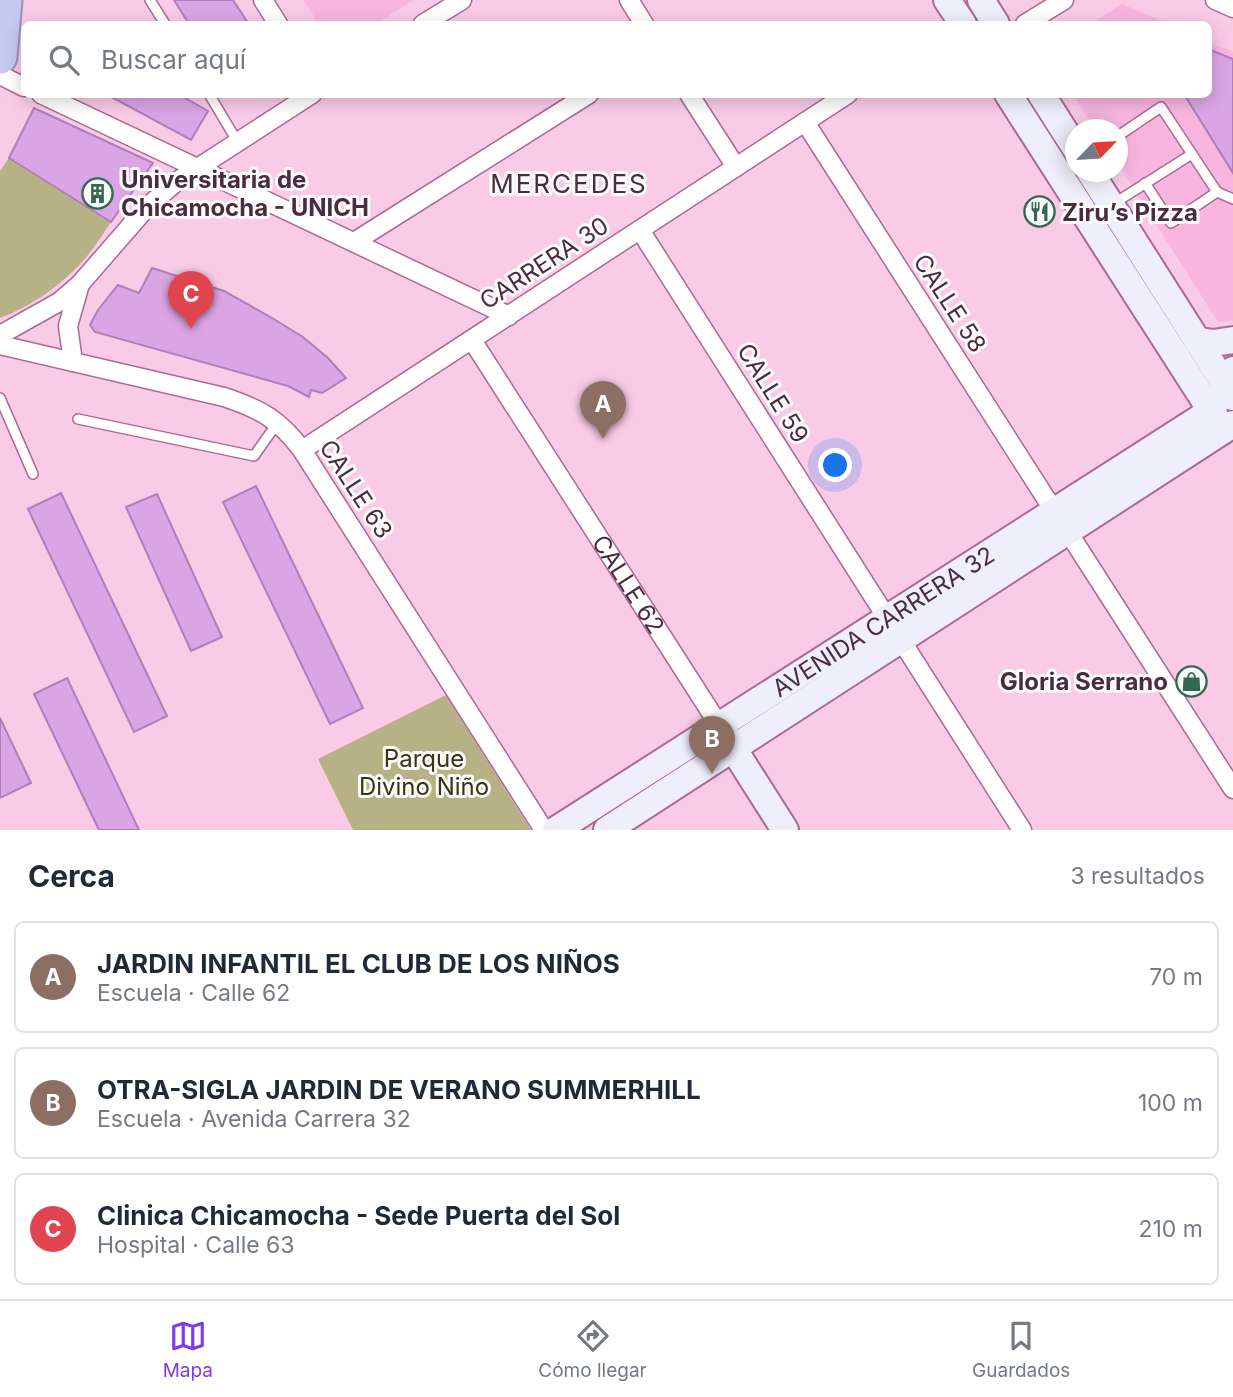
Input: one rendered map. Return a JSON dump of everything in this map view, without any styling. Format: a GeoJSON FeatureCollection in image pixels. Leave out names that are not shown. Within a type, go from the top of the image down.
{"type":"FeatureCollection","features":[{"type":"Feature","properties":{"kind":"highway"},"geometry":{"type":"LineString","coordinates":[[0,57],[5,0]]}},
{"type":"Feature","properties":{"kind":"street"},"geometry":{"type":"LineString","coordinates":[[263,0],[276,21]]}},
{"type":"Feature","properties":{"kind":"street"},"geometry":{"type":"LineString","coordinates":[[428,21],[462,0]]}},
{"type":"Feature","properties":{"kind":"street"},"geometry":{"type":"LineString","coordinates":[[629,0],[642,21]]}},
{"type":"Feature","properties":{"kind":"street"},"geometry":{"type":"LineString","coordinates":[[981,0],[994,21]]}},
{"type":"Feature","properties":{"kind":"street"},"geometry":{"type":"LineString","coordinates":[[1030,21],[1064,0]]}},
{"type":"Feature","properties":{"kind":"street"},"geometry":{"type":"LineString","coordinates":[[1215,0],[1233,8]]}},
{"type":"Feature","properties":{"kind":"street"},"geometry":{"type":"LineString","coordinates":[[0,75],[21,86]]}},
{"type":"Feature","properties":{"kind":"street"},"geometry":{"type":"LineString","coordinates":[[49,98],[509,316]]}},
{"type":"Feature","properties":{"kind":"street"},"geometry":{"type":"LineString","coordinates":[[0,335],[59,302],[80,284],[147,207],[195,167],[306,98]]}},
{"type":"Feature","properties":{"kind":"street"},"geometry":{"type":"LineString","coordinates":[[354,242],[583,98]]}},
{"type":"Feature","properties":{"kind":"street"},"geometry":{"type":"LineString","coordinates":[[692,98],[736,167]]}},
{"type":"Feature","properties":{"kind":"street","name":"CARRERA 30"},"geometry":{"type":"LineString","coordinates":[[302,450],[842,98]]}},
{"type":"Feature","properties":{"kind":"street"},"geometry":{"type":"LineString","coordinates":[[1011,98],[1228,409]]}},
{"type":"Feature","properties":{"kind":"street"},"geometry":{"type":"LineString","coordinates":[[1044,98],[1065,132]]}},
{"type":"Feature","properties":{"kind":"street","name":"CALLE 58"},"geometry":{"type":"LineString","coordinates":[[805,122],[1233,789]]}},
{"type":"Feature","properties":{"kind":"street"},"geometry":{"type":"LineString","coordinates":[[1096,182],[1197,341],[1228,409]]}},
{"type":"Feature","properties":{"kind":"street","name":"CALLE 59"},"geometry":{"type":"LineString","coordinates":[[640,230],[1022,830]]}},
{"type":"Feature","properties":{"kind":"street"},"geometry":{"type":"LineString","coordinates":[[73,362],[68,326],[80,284]]}},
{"type":"Feature","properties":{"kind":"street","name":"CALLE 62"},"geometry":{"type":"LineString","coordinates":[[472,340],[785,830]]}},
{"type":"Feature","properties":{"kind":"street"},"geometry":{"type":"LineString","coordinates":[[1197,341],[1213,343],[1233,340]]}},
{"type":"Feature","properties":{"kind":"street","name":"CALLE 63"},"geometry":{"type":"LineString","coordinates":[[0,345],[224,397],[247,405],[278,422],[302,450],[544,830]]}},
{"type":"Feature","properties":{"kind":"street","name":"AVENIDA CARRERA 32"},"geometry":{"type":"LineString","coordinates":[[607,830],[733,748],[894,629],[1228,409]]}},
{"type":"Feature","properties":{"kind":"street","name":"AVENIDA CARRERA 32"},"geometry":{"type":"LineString","coordinates":[[556,830],[719,726],[894,629]]}},
{"type":"Feature","properties":{"kind":"lane"},"geometry":{"type":"LineString","coordinates":[[150,0],[163,21]]}},
{"type":"Feature","properties":{"kind":"lane"},"geometry":{"type":"LineString","coordinates":[[211,98],[237,141]]}},
{"type":"Feature","properties":{"kind":"lane"},"geometry":{"type":"LineString","coordinates":[[1128,129],[1161,107],[1217,192],[1233,199]]}},
{"type":"Feature","properties":{"kind":"lane"},"geometry":{"type":"LineString","coordinates":[[1111,205],[1192,154]]}},
{"type":"Feature","properties":{"kind":"lane"},"geometry":{"type":"LineString","coordinates":[[1145,183],[1171,223],[1217,192]]}},
{"type":"Feature","properties":{"kind":"lane"},"geometry":{"type":"LineString","coordinates":[[0,398],[33,474]]}},
{"type":"Feature","properties":{"kind":"lane"},"geometry":{"type":"LineString","coordinates":[[78,419],[254,456],[278,422]]}},
{"type":"Feature","properties":{"kind":"shaded area"},"geometry":{"type":"Polygon","coordinates":[[[303,0],[414,0],[381,21],[317,21],[303,0]]]}},
{"type":"Feature","properties":{"kind":"shaded area"},"geometry":{"type":"Polygon","coordinates":[[[1122,4],[1162,21],[1095,21],[1122,4]]]}},
{"type":"Feature","properties":{"kind":"shaded area"},"geometry":{"type":"Polygon","coordinates":[[[1212,43],[1233,52],[1233,321],[1218,322],[1128,180],[1128,119],[1089,119],[1075,98],[1212,98],[1212,43]]]}},
{"type":"Feature","properties":{"kind":"green space"},"geometry":{"type":"Polygon","coordinates":[[[9,158],[111,222],[86,257],[64,279],[33,302],[0,318],[0,171],[9,158]]]}},
{"type":"Feature","properties":{"kind":"green space","name":"Parque Divino Niño"},"geometry":{"type":"Polygon","coordinates":[[[446,695],[531,830],[353,830],[318,759],[446,695]]]}},
{"type":"Feature","properties":{"kind":"building"},"geometry":{"type":"Polygon","coordinates":[[[174,0],[233,0],[247,21],[187,21],[174,0]]]}},
{"type":"Feature","properties":{"kind":"building"},"geometry":{"type":"Polygon","coordinates":[[[1212,51],[1233,59],[1233,173],[1186,98],[1212,98],[1212,51]]]}},
{"type":"Feature","properties":{"kind":"building"},"geometry":{"type":"Polygon","coordinates":[[[113,98],[185,98],[208,111],[191,140],[113,98]]]}},
{"type":"Feature","properties":{"kind":"building","name":"Universitaria de Chicamocha - UNICH"},"geometry":{"type":"Polygon","coordinates":[[[34,108],[153,163],[111,222],[9,158],[34,108]]]}},
{"type":"Feature","properties":{"kind":"building"},"geometry":{"type":"Polygon","coordinates":[[[152,268],[224,291],[272,318],[303,337],[346,378],[322,393],[311,390],[309,397],[288,386],[95,332],[90,325],[118,285],[139,293],[152,268]]]}},
{"type":"Feature","properties":{"kind":"building"},"geometry":{"type":"Polygon","coordinates":[[[256,486],[363,708],[330,724],[223,502],[256,486]]]}},
{"type":"Feature","properties":{"kind":"building"},"geometry":{"type":"Polygon","coordinates":[[[61,493],[167,716],[134,732],[28,509],[61,493]]]}},
{"type":"Feature","properties":{"kind":"building"},"geometry":{"type":"Polygon","coordinates":[[[157,494],[222,637],[191,651],[126,507],[157,494]]]}},
{"type":"Feature","properties":{"kind":"building"},"geometry":{"type":"Polygon","coordinates":[[[67,678],[139,830],[99,830],[34,694],[67,678]]]}},
{"type":"Feature","properties":{"kind":"building"},"geometry":{"type":"Polygon","coordinates":[[[0,718],[31,783],[0,798],[0,718]]]}},
{"type":"Feature","properties":{"kind":"place","name":"Universitaria de Chicamocha - UNICH"},"geometry":{"type":"Point","coordinates":[98,193]}},
{"type":"Feature","properties":{"kind":"place","name":"Ziru’s Pizza"},"geometry":{"type":"Point","coordinates":[1039,212]}},
{"type":"Feature","properties":{"kind":"place","name":"Clinica Chicamocha - Sede Puerta del Sol"},"geometry":{"type":"Point","coordinates":[191,329]}},
{"type":"Feature","properties":{"kind":"place","name":"JARDIN INFANTIL EL CLUB DE LOS NIÑOS"},"geometry":{"type":"Point","coordinates":[603,439]}},
{"type":"Feature","properties":{"kind":"place","name":"Gloria Serrano"},"geometry":{"type":"Point","coordinates":[1191,681]}},
{"type":"Feature","properties":{"kind":"place","name":"OTRA-SIGLA JARDIN DE VERANO SUMMERHILL"},"geometry":{"type":"Point","coordinates":[712,774]}},
{"type":"Feature","properties":{"kind":"district","name":"MERCEDES"},"geometry":{"type":"Point","coordinates":[569,183]}}]}
